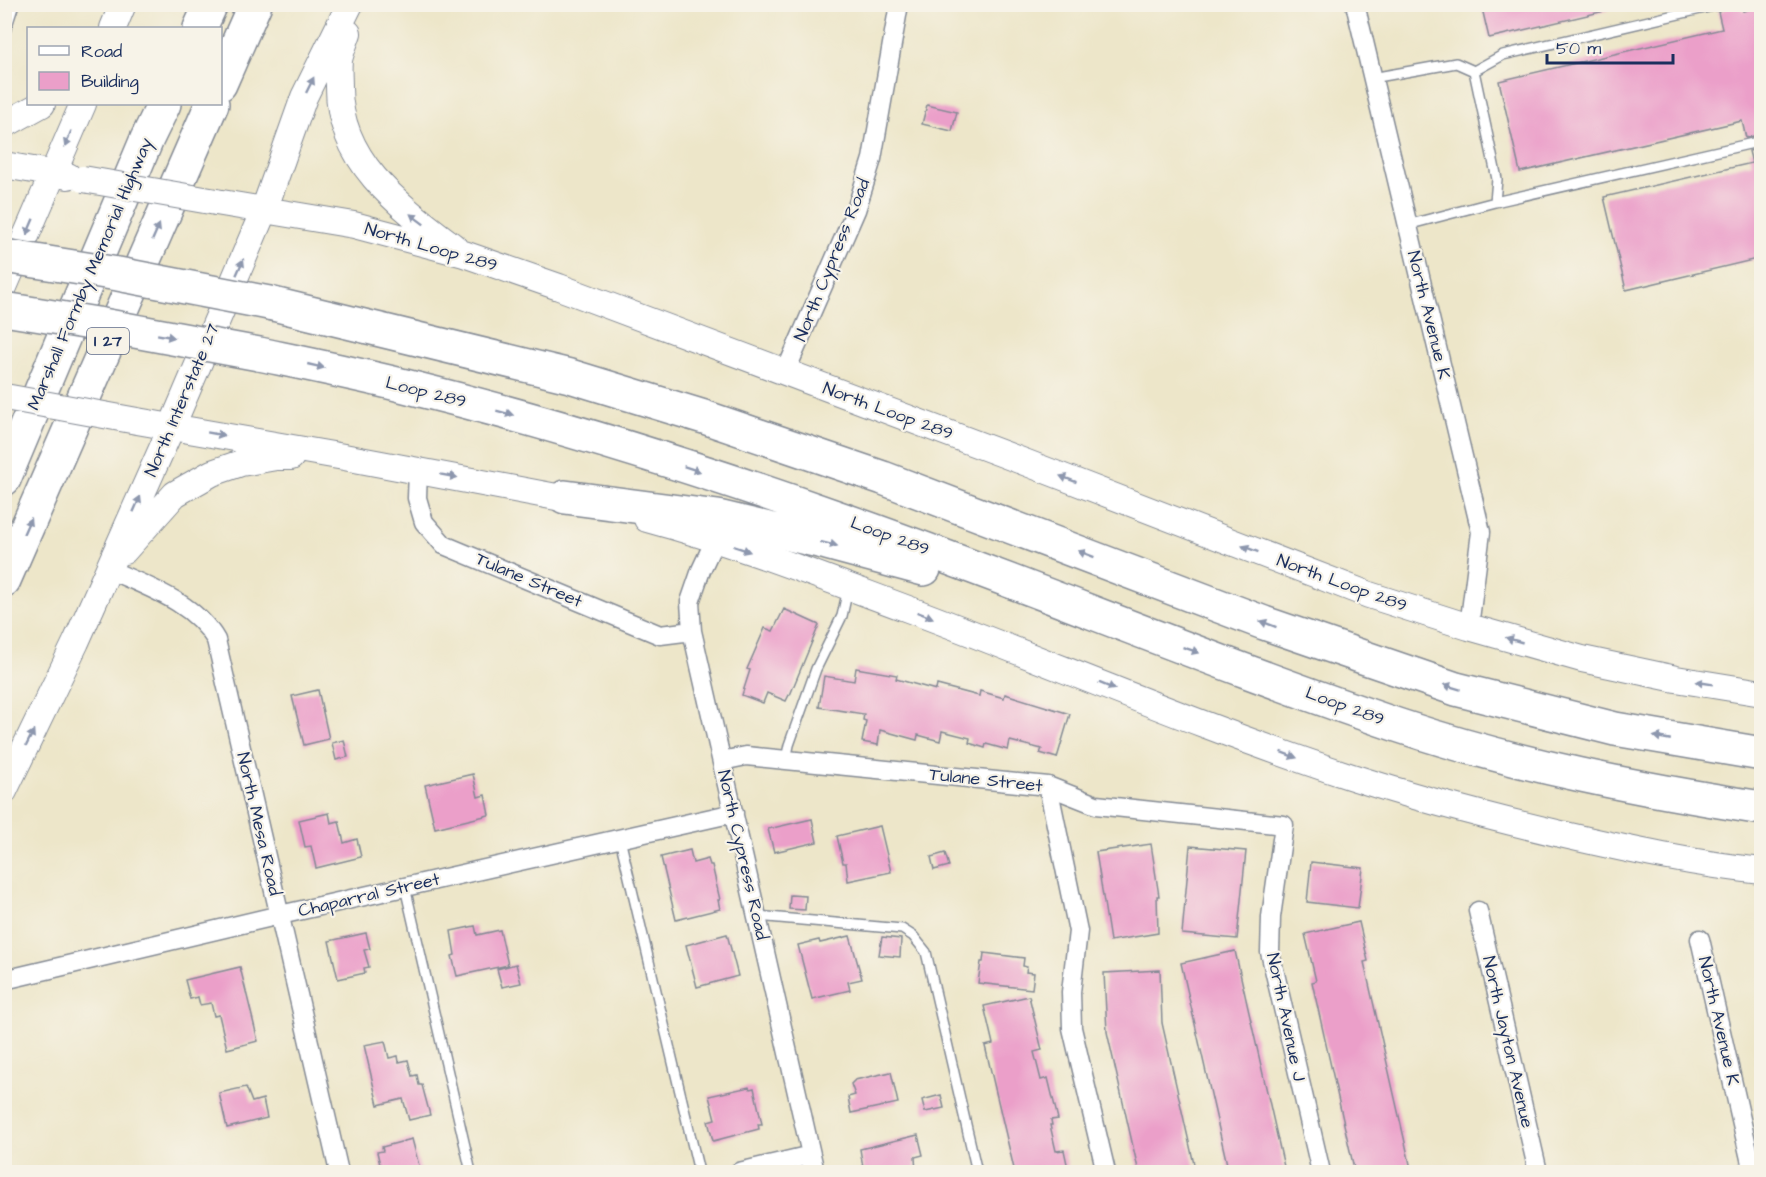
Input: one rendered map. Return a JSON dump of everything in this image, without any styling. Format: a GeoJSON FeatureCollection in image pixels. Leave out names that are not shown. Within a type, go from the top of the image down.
{"type":"FeatureCollection","features":[{"type":"Feature","properties":{"kind":"highway"},"geometry":{"type":"LineString","coordinates":[[190,27],[200,4]]}},
{"type":"Feature","properties":{"kind":"highway"},"geometry":{"type":"LineString","coordinates":[[200,27],[211,4]]}},
{"type":"Feature","properties":{"kind":"highway"},"geometry":{"type":"LineString","coordinates":[[222,79],[255,4]]}},
{"type":"Feature","properties":{"kind":"highway","name":"Marshall Formby Memorial Highway"},"geometry":{"type":"LineString","coordinates":[[4,479],[162,105]]}},
{"type":"Feature","properties":{"kind":"highway","name":"I 27"},"geometry":{"type":"LineString","coordinates":[[4,580],[212,105]]}},
{"type":"Feature","properties":{"kind":"highway"},"geometry":{"type":"LineString","coordinates":[[4,256],[118,274],[269,303],[570,376],[704,417],[883,478],[1264,623],[1456,689],[1616,729],[1761,754]]}},
{"type":"Feature","properties":{"kind":"highway","name":"Loop 289"},"geometry":{"type":"LineString","coordinates":[[4,309],[259,354],[405,386],[549,425],[668,461],[834,516],[1150,636],[1401,726],[1586,777],[1761,808]]}},
{"type":"Feature","properties":{"kind":"highway"},"geometry":{"type":"LineString","coordinates":[[565,497],[729,520],[827,543],[947,575],[1028,605],[1150,636]]}},
{"type":"Feature","properties":{"kind":"main road"},"geometry":{"type":"LineString","coordinates":[[113,27],[123,4]]}},
{"type":"Feature","properties":{"kind":"main road","name":"North Interstate 27"},"geometry":{"type":"LineString","coordinates":[[4,791],[76,642],[172,426],[264,210],[304,97],[350,4]]}},
{"type":"Feature","properties":{"kind":"main road"},"geometry":{"type":"LineString","coordinates":[[357,4],[339,62],[339,105],[358,156],[377,182],[401,206],[464,254]]}},
{"type":"Feature","properties":{"kind":"main road"},"geometry":{"type":"LineString","coordinates":[[4,125],[40,105]]}},
{"type":"Feature","properties":{"kind":"main road"},"geometry":{"type":"LineString","coordinates":[[4,287],[82,105]]}},
{"type":"Feature","properties":{"kind":"main road","name":"North Loop 289"},"geometry":{"type":"LineString","coordinates":[[4,165],[354,225],[464,254],[559,287],[1038,467],[1369,595],[1469,627],[1582,659],[1676,679],[1761,693]]}},
{"type":"Feature","properties":{"kind":"main road"},"geometry":{"type":"LineString","coordinates":[[5,397],[565,497],[715,540],[848,587],[1001,644],[1198,722],[1349,776],[1475,814],[1594,842],[1661,856],[1761,871]]}},
{"type":"Feature","properties":{"kind":"main road"},"geometry":{"type":"LineString","coordinates":[[108,569],[176,494],[212,473],[241,463],[276,457],[344,456]]}},
{"type":"Feature","properties":{"kind":"street","name":"North Cypress Road"},"geometry":{"type":"LineString","coordinates":[[785,373],[856,210],[866,180],[874,148],[899,4]]}},
{"type":"Feature","properties":{"kind":"street","name":"North Avenue K"},"geometry":{"type":"LineString","coordinates":[[1355,4],[1481,532],[1469,627]]}},
{"type":"Feature","properties":{"kind":"street","name":"Tulane Street"},"geometry":{"type":"LineString","coordinates":[[418,470],[417,498],[424,522],[444,544],[660,635],[692,631]]}},
{"type":"Feature","properties":{"kind":"street","name":"North Cypress Road"},"geometry":{"type":"LineString","coordinates":[[715,540],[690,602],[692,631],[813,1164]]}},
{"type":"Feature","properties":{"kind":"street","name":"North Mesa Road"},"geometry":{"type":"LineString","coordinates":[[108,569],[188,608],[209,628],[216,640],[339,1173]]}},
{"type":"Feature","properties":{"kind":"street","name":"Tulane Street"},"geometry":{"type":"LineString","coordinates":[[722,761],[746,756],[1048,786],[1096,805],[1284,825]]}},
{"type":"Feature","properties":{"kind":"street"},"geometry":{"type":"LineString","coordinates":[[1048,786],[1078,931],[1071,993],[1072,1028],[1106,1173]]}},
{"type":"Feature","properties":{"kind":"street","name":"Chaparral Street"},"geometry":{"type":"LineString","coordinates":[[4,980],[280,915],[735,813]]}},
{"type":"Feature","properties":{"kind":"street","name":"North Avenue J"},"geometry":{"type":"LineString","coordinates":[[1284,825],[1271,917],[1270,952],[1321,1173]]}},
{"type":"Feature","properties":{"kind":"street","name":"North Jayton Avenue"},"geometry":{"type":"LineString","coordinates":[[1478,911],[1538,1173]]}},
{"type":"Feature","properties":{"kind":"street","name":"North Avenue K"},"geometry":{"type":"LineString","coordinates":[[1700,939],[1753,1173]]}},
{"type":"Feature","properties":{"kind":"street"},"geometry":{"type":"LineString","coordinates":[[739,1173],[813,1164]]}},
{"type":"Feature","properties":{"kind":"lane"},"geometry":{"type":"LineString","coordinates":[[4,35],[14,4]]}},
{"type":"Feature","properties":{"kind":"lane"},"geometry":{"type":"LineString","coordinates":[[1474,72],[1503,55],[1722,4]]}},
{"type":"Feature","properties":{"kind":"lane"},"geometry":{"type":"LineString","coordinates":[[1372,78],[1456,63],[1474,72]]}},
{"type":"Feature","properties":{"kind":"lane"},"geometry":{"type":"LineString","coordinates":[[1474,72],[1497,179],[1495,202]]}},
{"type":"Feature","properties":{"kind":"lane"},"geometry":{"type":"LineString","coordinates":[[1407,225],[1495,202],[1761,141]]}},
{"type":"Feature","properties":{"kind":"lane"},"geometry":{"type":"LineString","coordinates":[[786,760],[789,745],[816,669],[842,616],[848,587]]}},
{"type":"Feature","properties":{"kind":"lane"},"geometry":{"type":"LineString","coordinates":[[620,839],[699,1173]]}},
{"type":"Feature","properties":{"kind":"lane"},"geometry":{"type":"LineString","coordinates":[[405,887],[471,1173]]}},
{"type":"Feature","properties":{"kind":"lane"},"geometry":{"type":"LineString","coordinates":[[758,915],[902,928],[913,936],[926,952],[977,1173]]}},
{"type":"Feature","properties":{"kind":"building"},"geometry":{"type":"Polygon","coordinates":[[[1481,4],[1608,4],[1609,10],[1489,38],[1481,4]]]}},
{"type":"Feature","properties":{"kind":"building"},"geometry":{"type":"Polygon","coordinates":[[[1729,4],[1741,4],[1743,11],[1761,6],[1761,134],[1746,138],[1742,121],[1520,172],[1499,81],[1722,29],[1718,12],[1726,9],[1729,4]]]}},
{"type":"Feature","properties":{"kind":"building"},"geometry":{"type":"Polygon","coordinates":[[[927,105],[957,112],[952,131],[922,124],[927,105]]]}},
{"type":"Feature","properties":{"kind":"building"},"geometry":{"type":"Polygon","coordinates":[[[1761,148],[1761,258],[1626,290],[1604,197],[1752,163],[1749,151],[1761,148]]]}},
{"type":"Feature","properties":{"kind":"building"},"geometry":{"type":"Polygon","coordinates":[[[784,609],[819,625],[786,701],[767,693],[763,703],[742,695],[750,670],[747,669],[765,628],[773,631],[784,609]]]}},
{"type":"Feature","properties":{"kind":"building"},"geometry":{"type":"Polygon","coordinates":[[[856,668],[897,675],[896,679],[936,690],[937,685],[979,696],[980,691],[1004,698],[1005,694],[1070,714],[1057,758],[1040,753],[1042,749],[1010,741],[1008,750],[986,744],[985,748],[969,743],[970,738],[942,731],[940,741],[918,735],[917,740],[880,730],[878,745],[862,742],[866,721],[863,720],[864,714],[819,707],[824,676],[854,681],[856,668]]]}},
{"type":"Feature","properties":{"kind":"building"},"geometry":{"type":"Polygon","coordinates":[[[318,690],[329,739],[304,745],[292,696],[318,690]]]}},
{"type":"Feature","properties":{"kind":"building"},"geometry":{"type":"Polygon","coordinates":[[[344,740],[348,757],[336,760],[332,743],[344,740]]]}},
{"type":"Feature","properties":{"kind":"building"},"geometry":{"type":"Polygon","coordinates":[[[473,774],[478,797],[485,795],[489,815],[435,828],[425,785],[473,774]]]}},
{"type":"Feature","properties":{"kind":"building"},"geometry":{"type":"Polygon","coordinates":[[[329,813],[331,823],[339,821],[344,843],[357,839],[361,857],[316,868],[311,846],[305,847],[299,820],[329,813]]]}},
{"type":"Feature","properties":{"kind":"building"},"geometry":{"type":"Polygon","coordinates":[[[812,819],[817,842],[774,852],[768,829],[812,819]]]}},
{"type":"Feature","properties":{"kind":"building"},"geometry":{"type":"Polygon","coordinates":[[[880,826],[891,872],[848,881],[846,863],[843,863],[837,836],[880,826]]]}},
{"type":"Feature","properties":{"kind":"building"},"geometry":{"type":"Polygon","coordinates":[[[1151,844],[1159,896],[1157,896],[1158,933],[1110,941],[1096,852],[1151,844]]]}},
{"type":"Feature","properties":{"kind":"building"},"geometry":{"type":"Polygon","coordinates":[[[1190,846],[1246,851],[1237,939],[1182,934],[1190,846]]]}},
{"type":"Feature","properties":{"kind":"building"},"geometry":{"type":"Polygon","coordinates":[[[690,850],[693,863],[708,859],[712,865],[720,909],[676,920],[661,857],[690,850]]]}},
{"type":"Feature","properties":{"kind":"building"},"geometry":{"type":"Polygon","coordinates":[[[945,853],[949,866],[934,870],[931,857],[945,853]]]}},
{"type":"Feature","properties":{"kind":"building"},"geometry":{"type":"Polygon","coordinates":[[[1311,862],[1363,868],[1358,908],[1307,902],[1311,862]]]}},
{"type":"Feature","properties":{"kind":"building"},"geometry":{"type":"Polygon","coordinates":[[[790,895],[806,896],[805,910],[789,909],[790,895]]]}},
{"type":"Feature","properties":{"kind":"building"},"geometry":{"type":"Polygon","coordinates":[[[1359,922],[1368,961],[1364,962],[1412,1173],[1355,1173],[1312,982],[1316,981],[1305,934],[1359,922]]]}},
{"type":"Feature","properties":{"kind":"building"},"geometry":{"type":"Polygon","coordinates":[[[475,926],[477,935],[500,930],[508,965],[457,976],[452,956],[455,955],[451,931],[475,926]]]}},
{"type":"Feature","properties":{"kind":"building"},"geometry":{"type":"Polygon","coordinates":[[[366,933],[370,949],[364,950],[369,967],[364,968],[365,973],[338,979],[329,941],[366,933]]]}},
{"type":"Feature","properties":{"kind":"building"},"geometry":{"type":"Polygon","coordinates":[[[727,934],[738,976],[697,987],[686,945],[727,934]]]}},
{"type":"Feature","properties":{"kind":"building"},"geometry":{"type":"Polygon","coordinates":[[[850,936],[862,979],[848,982],[850,990],[812,999],[798,945],[850,936]]]}},
{"type":"Feature","properties":{"kind":"building"},"geometry":{"type":"Polygon","coordinates":[[[882,937],[901,939],[900,957],[879,955],[882,937]]]}},
{"type":"Feature","properties":{"kind":"building"},"geometry":{"type":"Polygon","coordinates":[[[1235,951],[1285,1171],[1278,1173],[1229,1173],[1181,963],[1235,951]]]}},
{"type":"Feature","properties":{"kind":"building"},"geometry":{"type":"Polygon","coordinates":[[[984,953],[1024,958],[1023,966],[1027,967],[1026,972],[1034,973],[1032,989],[978,983],[984,953]]]}},
{"type":"Feature","properties":{"kind":"building"},"geometry":{"type":"Polygon","coordinates":[[[516,964],[521,983],[502,987],[497,969],[516,964]]]}},
{"type":"Feature","properties":{"kind":"building"},"geometry":{"type":"Polygon","coordinates":[[[240,967],[258,1041],[227,1049],[219,1015],[214,1016],[211,1003],[200,1005],[198,997],[190,999],[185,980],[240,967]]]}},
{"type":"Feature","properties":{"kind":"building"},"geometry":{"type":"Polygon","coordinates":[[[1160,970],[1162,1023],[1196,1173],[1139,1173],[1107,1032],[1104,973],[1160,970]]]}},
{"type":"Feature","properties":{"kind":"building"},"geometry":{"type":"Polygon","coordinates":[[[1029,996],[1042,1050],[1034,1052],[1041,1080],[1048,1078],[1058,1119],[1051,1120],[1052,1125],[1050,1125],[1056,1151],[1064,1150],[1069,1173],[1015,1173],[985,1046],[993,1044],[984,1006],[1029,996]]]}},
{"type":"Feature","properties":{"kind":"building"},"geometry":{"type":"Polygon","coordinates":[[[385,1041],[389,1058],[398,1056],[399,1062],[408,1060],[412,1076],[417,1075],[419,1085],[422,1085],[430,1115],[409,1120],[403,1099],[378,1105],[364,1045],[385,1041]]]}},
{"type":"Feature","properties":{"kind":"building"},"geometry":{"type":"Polygon","coordinates":[[[891,1072],[898,1103],[851,1113],[848,1097],[855,1095],[851,1084],[855,1080],[891,1072]]]}},
{"type":"Feature","properties":{"kind":"building"},"geometry":{"type":"Polygon","coordinates":[[[246,1087],[252,1102],[263,1099],[267,1118],[227,1128],[219,1093],[246,1087]]]}},
{"type":"Feature","properties":{"kind":"building"},"geometry":{"type":"Polygon","coordinates":[[[749,1087],[754,1088],[762,1124],[758,1124],[759,1129],[713,1141],[708,1121],[715,1119],[709,1096],[749,1087]]]}},
{"type":"Feature","properties":{"kind":"building"},"geometry":{"type":"Polygon","coordinates":[[[941,1095],[944,1108],[925,1112],[922,1100],[941,1095]]]}},
{"type":"Feature","properties":{"kind":"building"},"geometry":{"type":"Polygon","coordinates":[[[918,1135],[923,1155],[915,1157],[916,1173],[864,1173],[860,1149],[918,1135]]]}},
{"type":"Feature","properties":{"kind":"building"},"geometry":{"type":"Polygon","coordinates":[[[412,1139],[421,1173],[382,1173],[377,1152],[383,1151],[382,1147],[412,1139]]]}}]}
